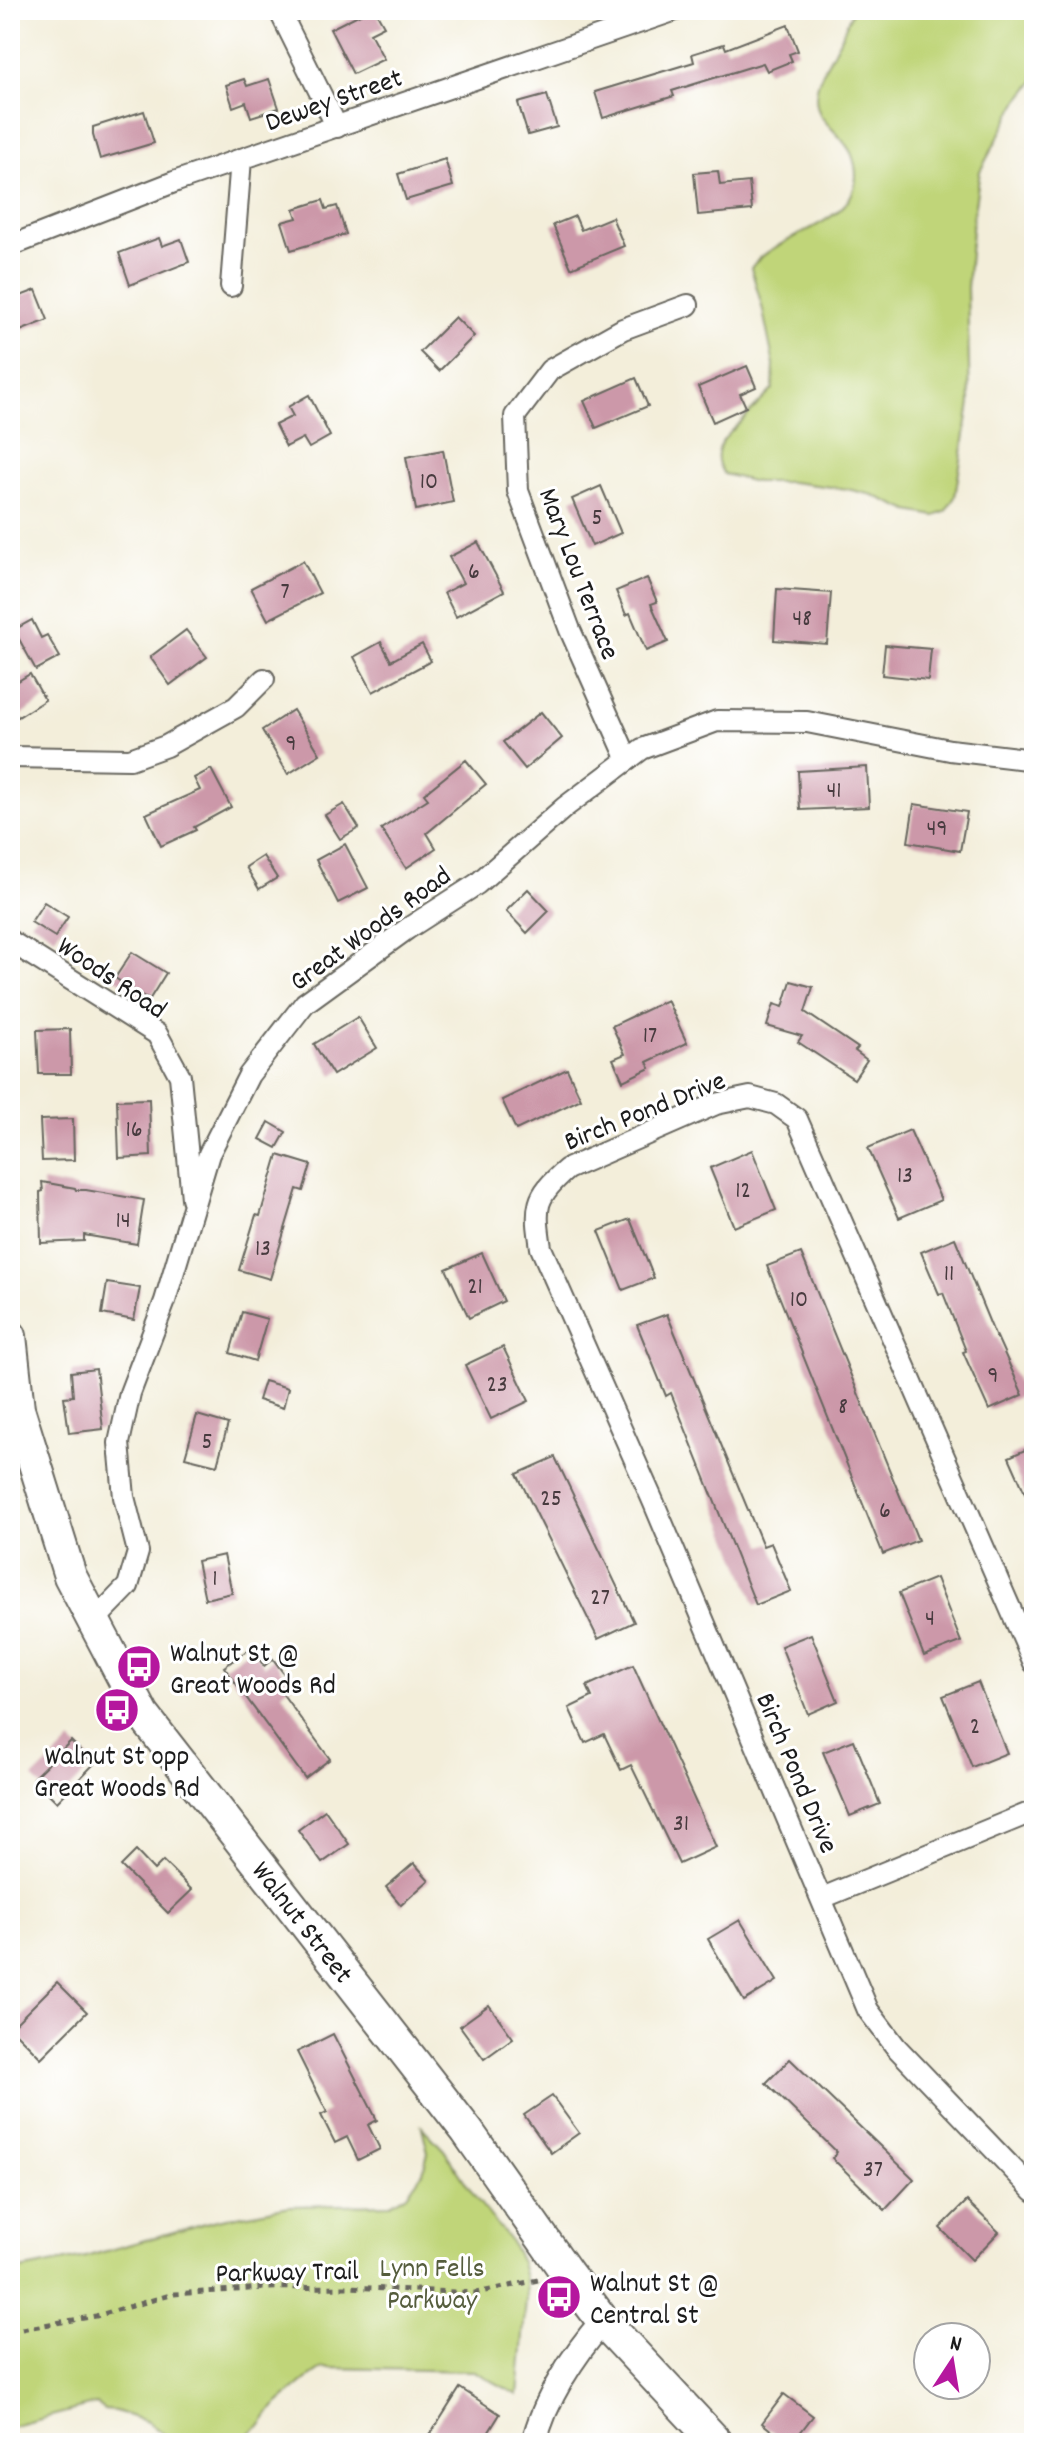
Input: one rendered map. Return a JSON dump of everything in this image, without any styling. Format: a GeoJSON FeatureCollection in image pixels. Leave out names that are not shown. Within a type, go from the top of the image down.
{"type":"FeatureCollection","features":[{"type":"Feature","properties":{"kind":"main road","name":"Walnut Street"},"geometry":{"type":"LineString","coordinates":[[10,1336],[18,1409],[70,1576],[143,1715],[467,2131],[603,2321],[717,2443]]}},
{"type":"Feature","properties":{"kind":"street"},"geometry":{"type":"LineString","coordinates":[[279,10],[337,127]]}},
{"type":"Feature","properties":{"kind":"street","name":"Dewey Street"},"geometry":{"type":"LineString","coordinates":[[10,246],[174,182],[676,10]]}},
{"type":"Feature","properties":{"kind":"street"},"geometry":{"type":"LineString","coordinates":[[231,286],[241,159]]}},
{"type":"Feature","properties":{"kind":"street","name":"Mary Lou Terrace"},"geometry":{"type":"LineString","coordinates":[[628,760],[570,630],[518,491],[515,416],[550,370],[623,329],[688,305]]}},
{"type":"Feature","properties":{"kind":"street"},"geometry":{"type":"LineString","coordinates":[[10,757],[130,759],[166,746],[236,707],[264,679]]}},
{"type":"Feature","properties":{"kind":"street","name":"Great Woods Road"},"geometry":{"type":"LineString","coordinates":[[94,1621],[128,1586],[138,1552],[124,1497],[119,1443],[130,1393],[165,1301],[209,1154],[249,1075],[305,1003],[407,929],[477,884],[565,807],[642,749],[717,721],[807,722],[950,750],[1034,760]]}},
{"type":"Feature","properties":{"kind":"street","name":"Woods Road"},"geometry":{"type":"LineString","coordinates":[[10,941],[157,1034],[180,1076],[193,1209]]}},
{"type":"Feature","properties":{"kind":"street","name":"Birch Pond Drive"},"geometry":{"type":"LineString","coordinates":[[1034,1663],[797,1119],[776,1104],[750,1097],[716,1104],[567,1169],[547,1186],[536,1214],[541,1248],[653,1501],[868,2010],[896,2047],[1034,2191]]}},
{"type":"Feature","properties":{"kind":"street"},"geometry":{"type":"LineString","coordinates":[[822,1898],[1034,1811]]}},
{"type":"Feature","properties":{"kind":"street"},"geometry":{"type":"LineString","coordinates":[[534,2443],[539,2423],[579,2348],[603,2321]]}},
{"type":"Feature","properties":{"kind":"path","name":"Parkway Trail"},"geometry":{"type":"LineString","coordinates":[[10,2331],[96,2316],[174,2294],[334,2287],[476,2293],[567,2273]]}},
{"type":"Feature","properties":{"kind":"green space"},"geometry":{"type":"Polygon","coordinates":[[[853,10],[1034,10],[1034,82],[1017,103],[980,171],[967,288],[970,403],[955,497],[945,512],[935,516],[909,511],[873,495],[847,489],[791,482],[755,482],[724,474],[718,461],[724,439],[773,389],[774,365],[751,268],[765,254],[839,211],[851,196],[856,178],[852,155],[821,116],[816,97],[823,71],[853,10]]]}},
{"type":"Feature","properties":{"kind":"green space","name":"Lynn Fells Parkway"},"geometry":{"type":"Polygon","coordinates":[[[422,2127],[444,2150],[475,2197],[511,2242],[521,2262],[526,2300],[518,2395],[474,2371],[323,2368],[274,2407],[262,2424],[238,2443],[175,2443],[148,2422],[104,2410],[96,2404],[10,2427],[10,2272],[85,2257],[216,2220],[290,2206],[390,2204],[407,2194],[423,2172],[428,2152],[422,2127]]]}},
{"type":"Feature","properties":{"kind":"building"},"geometry":{"type":"Polygon","coordinates":[[[368,10],[375,10],[384,26],[370,33],[384,59],[353,74],[330,29],[368,10]]]}},
{"type":"Feature","properties":{"kind":"building"},"geometry":{"type":"Polygon","coordinates":[[[788,25],[798,51],[789,54],[792,61],[767,71],[763,63],[672,91],[674,96],[603,118],[595,92],[694,62],[692,54],[724,44],[726,49],[788,25]]]}},
{"type":"Feature","properties":{"kind":"building"},"geometry":{"type":"Polygon","coordinates":[[[244,79],[247,86],[269,79],[279,108],[251,117],[246,102],[233,107],[226,85],[244,79]]]}},
{"type":"Feature","properties":{"kind":"building"},"geometry":{"type":"Polygon","coordinates":[[[547,95],[557,127],[528,135],[518,103],[547,95]]]}},
{"type":"Feature","properties":{"kind":"building"},"geometry":{"type":"Polygon","coordinates":[[[144,111],[154,143],[100,159],[93,127],[144,111]]]}},
{"type":"Feature","properties":{"kind":"building"},"geometry":{"type":"Polygon","coordinates":[[[445,159],[453,186],[406,200],[398,174],[445,159]]]}},
{"type":"Feature","properties":{"kind":"building"},"geometry":{"type":"Polygon","coordinates":[[[718,171],[720,185],[749,182],[752,210],[698,215],[694,173],[718,171]]]}},
{"type":"Feature","properties":{"kind":"building"},"geometry":{"type":"Polygon","coordinates":[[[323,200],[326,209],[337,206],[346,234],[291,250],[282,222],[297,218],[294,209],[323,200]]]}},
{"type":"Feature","properties":{"kind":"building"},"geometry":{"type":"Polygon","coordinates":[[[575,216],[581,230],[612,217],[624,246],[571,268],[553,225],[575,216]]]}},
{"type":"Feature","properties":{"kind":"building"},"geometry":{"type":"Polygon","coordinates":[[[159,238],[162,246],[181,239],[189,262],[130,285],[119,253],[159,238]]]}},
{"type":"Feature","properties":{"kind":"building"},"geometry":{"type":"Polygon","coordinates":[[[36,290],[48,320],[10,335],[10,300],[36,290]]]}},
{"type":"Feature","properties":{"kind":"building"},"geometry":{"type":"Polygon","coordinates":[[[455,317],[474,336],[439,371],[420,352],[455,317]]]}},
{"type":"Feature","properties":{"kind":"building"},"geometry":{"type":"Polygon","coordinates":[[[747,366],[756,387],[740,394],[746,407],[713,422],[698,387],[747,366]]]}},
{"type":"Feature","properties":{"kind":"building"},"geometry":{"type":"Polygon","coordinates":[[[636,378],[648,406],[596,428],[584,401],[636,378]]]}},
{"type":"Feature","properties":{"kind":"building"},"geometry":{"type":"Polygon","coordinates":[[[309,395],[330,436],[309,448],[303,438],[286,447],[275,425],[293,416],[288,407],[309,395]]]}},
{"type":"Feature","properties":{"kind":"building"},"geometry":{"type":"Polygon","coordinates":[[[443,450],[453,502],[416,510],[406,457],[443,450]]]}},
{"type":"Feature","properties":{"kind":"building"},"geometry":{"type":"Polygon","coordinates":[[[601,486],[621,533],[592,546],[572,499],[601,486]]]}},
{"type":"Feature","properties":{"kind":"building"},"geometry":{"type":"Polygon","coordinates":[[[478,542],[504,591],[456,617],[444,593],[463,583],[449,557],[478,542]]]}},
{"type":"Feature","properties":{"kind":"building"},"geometry":{"type":"Polygon","coordinates":[[[303,561],[320,593],[268,620],[251,588],[303,561]]]}},
{"type":"Feature","properties":{"kind":"building"},"geometry":{"type":"Polygon","coordinates":[[[647,578],[657,602],[651,604],[668,642],[646,651],[630,613],[626,615],[616,591],[647,578]]]}},
{"type":"Feature","properties":{"kind":"building"},"geometry":{"type":"Polygon","coordinates":[[[777,589],[831,593],[827,644],[774,640],[777,589]]]}},
{"type":"Feature","properties":{"kind":"building"},"geometry":{"type":"Polygon","coordinates":[[[32,620],[41,638],[47,635],[60,657],[36,670],[14,630],[32,620]]]}},
{"type":"Feature","properties":{"kind":"building"},"geometry":{"type":"Polygon","coordinates":[[[186,630],[207,657],[170,685],[150,657],[186,630]]]}},
{"type":"Feature","properties":{"kind":"building"},"geometry":{"type":"Polygon","coordinates":[[[381,642],[391,661],[422,644],[431,661],[373,692],[354,657],[381,642]]]}},
{"type":"Feature","properties":{"kind":"building"},"geometry":{"type":"Polygon","coordinates":[[[885,645],[931,649],[928,680],[882,675],[885,645]]]}},
{"type":"Feature","properties":{"kind":"building"},"geometry":{"type":"Polygon","coordinates":[[[30,674],[45,700],[18,717],[10,704],[10,686],[30,674]]]}},
{"type":"Feature","properties":{"kind":"building"},"geometry":{"type":"Polygon","coordinates":[[[293,710],[320,754],[288,774],[262,730],[293,710]]]}},
{"type":"Feature","properties":{"kind":"building"},"geometry":{"type":"Polygon","coordinates":[[[541,712],[562,738],[525,769],[503,742],[541,712]]]}},
{"type":"Feature","properties":{"kind":"building"},"geometry":{"type":"Polygon","coordinates":[[[466,760],[486,784],[427,833],[436,848],[406,868],[381,829],[428,799],[424,794],[466,760]]]}},
{"type":"Feature","properties":{"kind":"building"},"geometry":{"type":"Polygon","coordinates":[[[867,767],[869,807],[800,810],[798,771],[867,767]]]}},
{"type":"Feature","properties":{"kind":"building"},"geometry":{"type":"Polygon","coordinates":[[[211,769],[231,807],[194,827],[196,830],[161,846],[146,814],[200,790],[194,778],[211,769]]]}},
{"type":"Feature","properties":{"kind":"building"},"geometry":{"type":"Polygon","coordinates":[[[344,804],[359,828],[340,839],[325,815],[344,804]]]}},
{"type":"Feature","properties":{"kind":"building"},"geometry":{"type":"Polygon","coordinates":[[[914,804],[967,812],[960,851],[908,842],[914,804]]]}},
{"type":"Feature","properties":{"kind":"building"},"geometry":{"type":"Polygon","coordinates":[[[345,844],[368,888],[338,903],[316,860],[345,844]]]}},
{"type":"Feature","properties":{"kind":"building"},"geometry":{"type":"Polygon","coordinates":[[[263,856],[277,878],[259,889],[246,867],[263,856]]]}},
{"type":"Feature","properties":{"kind":"building"},"geometry":{"type":"Polygon","coordinates":[[[528,889],[549,911],[527,933],[506,911],[528,889]]]}},
{"type":"Feature","properties":{"kind":"building"},"geometry":{"type":"Polygon","coordinates":[[[44,902],[68,917],[55,937],[31,922],[44,902]]]}},
{"type":"Feature","properties":{"kind":"building"},"geometry":{"type":"Polygon","coordinates":[[[132,952],[166,973],[149,1000],[115,978],[132,952]]]}},
{"type":"Feature","properties":{"kind":"building"},"geometry":{"type":"Polygon","coordinates":[[[791,981],[813,987],[805,1012],[858,1048],[855,1051],[867,1060],[854,1079],[798,1042],[802,1036],[767,1026],[774,1004],[783,1007],[791,981]]]}},
{"type":"Feature","properties":{"kind":"building"},"geometry":{"type":"Polygon","coordinates":[[[667,1000],[687,1043],[647,1062],[650,1068],[623,1081],[613,1059],[625,1054],[612,1026],[667,1000]]]}},
{"type":"Feature","properties":{"kind":"building"},"geometry":{"type":"Polygon","coordinates":[[[358,1017],[377,1048],[333,1075],[314,1044],[358,1017]]]}},
{"type":"Feature","properties":{"kind":"building"},"geometry":{"type":"Polygon","coordinates":[[[70,1029],[71,1074],[39,1074],[37,1030],[70,1029]]]}},
{"type":"Feature","properties":{"kind":"building"},"geometry":{"type":"Polygon","coordinates":[[[567,1069],[581,1099],[516,1130],[502,1100],[567,1069]]]}},
{"type":"Feature","properties":{"kind":"building"},"geometry":{"type":"Polygon","coordinates":[[[149,1099],[151,1156],[119,1158],[117,1100],[149,1099]]]}},
{"type":"Feature","properties":{"kind":"building"},"geometry":{"type":"Polygon","coordinates":[[[73,1119],[74,1160],[42,1161],[40,1120],[73,1119]]]}},
{"type":"Feature","properties":{"kind":"building"},"geometry":{"type":"Polygon","coordinates":[[[269,1122],[286,1132],[277,1148],[260,1139],[269,1122]]]}},
{"type":"Feature","properties":{"kind":"building"},"geometry":{"type":"Polygon","coordinates":[[[910,1130],[941,1200],[899,1218],[868,1148],[910,1130]]]}},
{"type":"Feature","properties":{"kind":"building"},"geometry":{"type":"Polygon","coordinates":[[[752,1150],[776,1210],[734,1227],[710,1168],[752,1150]]]}},
{"type":"Feature","properties":{"kind":"building"},"geometry":{"type":"Polygon","coordinates":[[[278,1155],[311,1165],[303,1191],[297,1189],[270,1279],[239,1270],[256,1215],[260,1216],[278,1155]]]}},
{"type":"Feature","properties":{"kind":"building"},"geometry":{"type":"Polygon","coordinates":[[[42,1182],[144,1200],[137,1244],[84,1235],[84,1241],[41,1243],[42,1182]]]}},
{"type":"Feature","properties":{"kind":"building"},"geometry":{"type":"Polygon","coordinates":[[[630,1219],[654,1278],[623,1290],[599,1231],[630,1219]]]}},
{"type":"Feature","properties":{"kind":"building"},"geometry":{"type":"Polygon","coordinates":[[[955,1238],[1023,1395],[989,1410],[963,1352],[966,1351],[943,1293],[939,1294],[921,1252],[955,1238]]]}},
{"type":"Feature","properties":{"kind":"building"},"geometry":{"type":"Polygon","coordinates":[[[482,1253],[504,1301],[469,1318],[446,1269],[482,1253]]]}},
{"type":"Feature","properties":{"kind":"building"},"geometry":{"type":"Polygon","coordinates":[[[801,1253],[918,1540],[883,1554],[767,1266],[801,1253]]]}},
{"type":"Feature","properties":{"kind":"building"},"geometry":{"type":"Polygon","coordinates":[[[107,1283],[140,1288],[134,1320],[102,1314],[107,1283]]]}},
{"type":"Feature","properties":{"kind":"building"},"geometry":{"type":"Polygon","coordinates":[[[242,1312],[267,1319],[255,1361],[230,1353],[242,1312]]]}},
{"type":"Feature","properties":{"kind":"building"},"geometry":{"type":"Polygon","coordinates":[[[667,1314],[763,1546],[771,1543],[791,1591],[756,1605],[671,1393],[666,1396],[637,1325],[667,1314]]]}},
{"type":"Feature","properties":{"kind":"building"},"geometry":{"type":"Polygon","coordinates":[[[503,1347],[529,1401],[491,1419],[465,1365],[503,1347]]]}},
{"type":"Feature","properties":{"kind":"building"},"geometry":{"type":"Polygon","coordinates":[[[96,1369],[103,1429],[69,1433],[64,1397],[73,1396],[71,1372],[96,1369]]]}},
{"type":"Feature","properties":{"kind":"building"},"geometry":{"type":"Polygon","coordinates":[[[264,1381],[288,1388],[283,1408],[258,1400],[264,1381]]]}},
{"type":"Feature","properties":{"kind":"building"},"geometry":{"type":"Polygon","coordinates":[[[197,1415],[228,1424],[217,1465],[185,1457],[197,1415]]]}},
{"type":"Feature","properties":{"kind":"building"},"geometry":{"type":"Polygon","coordinates":[[[1034,1446],[1034,1513],[1009,1457],[1034,1446]]]}},
{"type":"Feature","properties":{"kind":"building"},"geometry":{"type":"Polygon","coordinates":[[[555,1457],[634,1622],[598,1639],[517,1474],[555,1457]]]}},
{"type":"Feature","properties":{"kind":"building"},"geometry":{"type":"Polygon","coordinates":[[[224,1555],[232,1593],[205,1599],[197,1561],[224,1555]]]}},
{"type":"Feature","properties":{"kind":"building"},"geometry":{"type":"Polygon","coordinates":[[[936,1578],[961,1642],[924,1656],[899,1593],[936,1578]]]}},
{"type":"Feature","properties":{"kind":"building"},"geometry":{"type":"Polygon","coordinates":[[[811,1634],[838,1701],[808,1714],[781,1646],[811,1634]]]}},
{"type":"Feature","properties":{"kind":"building"},"geometry":{"type":"Polygon","coordinates":[[[251,1648],[264,1666],[273,1659],[292,1685],[282,1693],[330,1759],[305,1778],[224,1667],[251,1648]]]}},
{"type":"Feature","properties":{"kind":"building"},"geometry":{"type":"Polygon","coordinates":[[[633,1665],[716,1847],[679,1864],[631,1765],[621,1770],[604,1734],[585,1743],[569,1708],[592,1697],[587,1686],[633,1665]]]}},
{"type":"Feature","properties":{"kind":"building"},"geometry":{"type":"Polygon","coordinates":[[[978,1682],[1007,1753],[972,1767],[943,1696],[978,1682]]]}},
{"type":"Feature","properties":{"kind":"building"},"geometry":{"type":"Polygon","coordinates":[[[854,1740],[880,1804],[850,1816],[823,1752],[854,1740]]]}},
{"type":"Feature","properties":{"kind":"building"},"geometry":{"type":"Polygon","coordinates":[[[71,1741],[94,1764],[57,1802],[33,1778],[71,1741]]]}},
{"type":"Feature","properties":{"kind":"building"},"geometry":{"type":"Polygon","coordinates":[[[325,1810],[349,1844],[322,1863],[298,1830],[325,1810]]]}},
{"type":"Feature","properties":{"kind":"building"},"geometry":{"type":"Polygon","coordinates":[[[136,1851],[154,1870],[163,1861],[192,1890],[168,1913],[121,1866],[136,1851]]]}},
{"type":"Feature","properties":{"kind":"building"},"geometry":{"type":"Polygon","coordinates":[[[414,1863],[429,1880],[401,1905],[386,1887],[414,1863]]]}},
{"type":"Feature","properties":{"kind":"building"},"geometry":{"type":"Polygon","coordinates":[[[740,1920],[777,1981],[744,2001],[708,1939],[740,1920]]]}},
{"type":"Feature","properties":{"kind":"building"},"geometry":{"type":"Polygon","coordinates":[[[57,1982],[87,2012],[41,2058],[11,2028],[57,1982]]]}},
{"type":"Feature","properties":{"kind":"building"},"geometry":{"type":"Polygon","coordinates":[[[489,2005],[513,2038],[484,2059],[460,2026],[489,2005]]]}},
{"type":"Feature","properties":{"kind":"building"},"geometry":{"type":"Polygon","coordinates":[[[333,2034],[377,2120],[368,2125],[380,2149],[358,2160],[347,2137],[335,2143],[321,2115],[327,2112],[297,2052],[333,2034]]]}},
{"type":"Feature","properties":{"kind":"building"},"geometry":{"type":"Polygon","coordinates":[[[790,2059],[914,2179],[885,2210],[832,2158],[837,2152],[766,2083],[790,2059]]]}},
{"type":"Feature","properties":{"kind":"building"},"geometry":{"type":"Polygon","coordinates":[[[552,2096],[579,2133],[551,2153],[524,2115],[552,2096]]]}},
{"type":"Feature","properties":{"kind":"building"},"geometry":{"type":"Polygon","coordinates":[[[967,2201],[999,2232],[972,2260],[940,2228],[967,2201]]]}},
{"type":"Feature","properties":{"kind":"building"},"geometry":{"type":"Polygon","coordinates":[[[460,2388],[500,2414],[482,2443],[425,2443],[460,2388]]]}},
{"type":"Feature","properties":{"kind":"building"},"geometry":{"type":"Polygon","coordinates":[[[784,2394],[813,2416],[792,2443],[787,2443],[762,2423],[784,2394]]]}},
{"type":"Feature","properties":{"kind":"place","name":"Walnut St @ Great Woods Rd"},"geometry":{"type":"Point","coordinates":[139,1667]}},
{"type":"Feature","properties":{"kind":"place","name":"Walnut St opp Great Woods Rd"},"geometry":{"type":"Point","coordinates":[117,1710]}},
{"type":"Feature","properties":{"kind":"place","name":"Walnut St @ Central St"},"geometry":{"type":"Point","coordinates":[559,2297]}}]}
